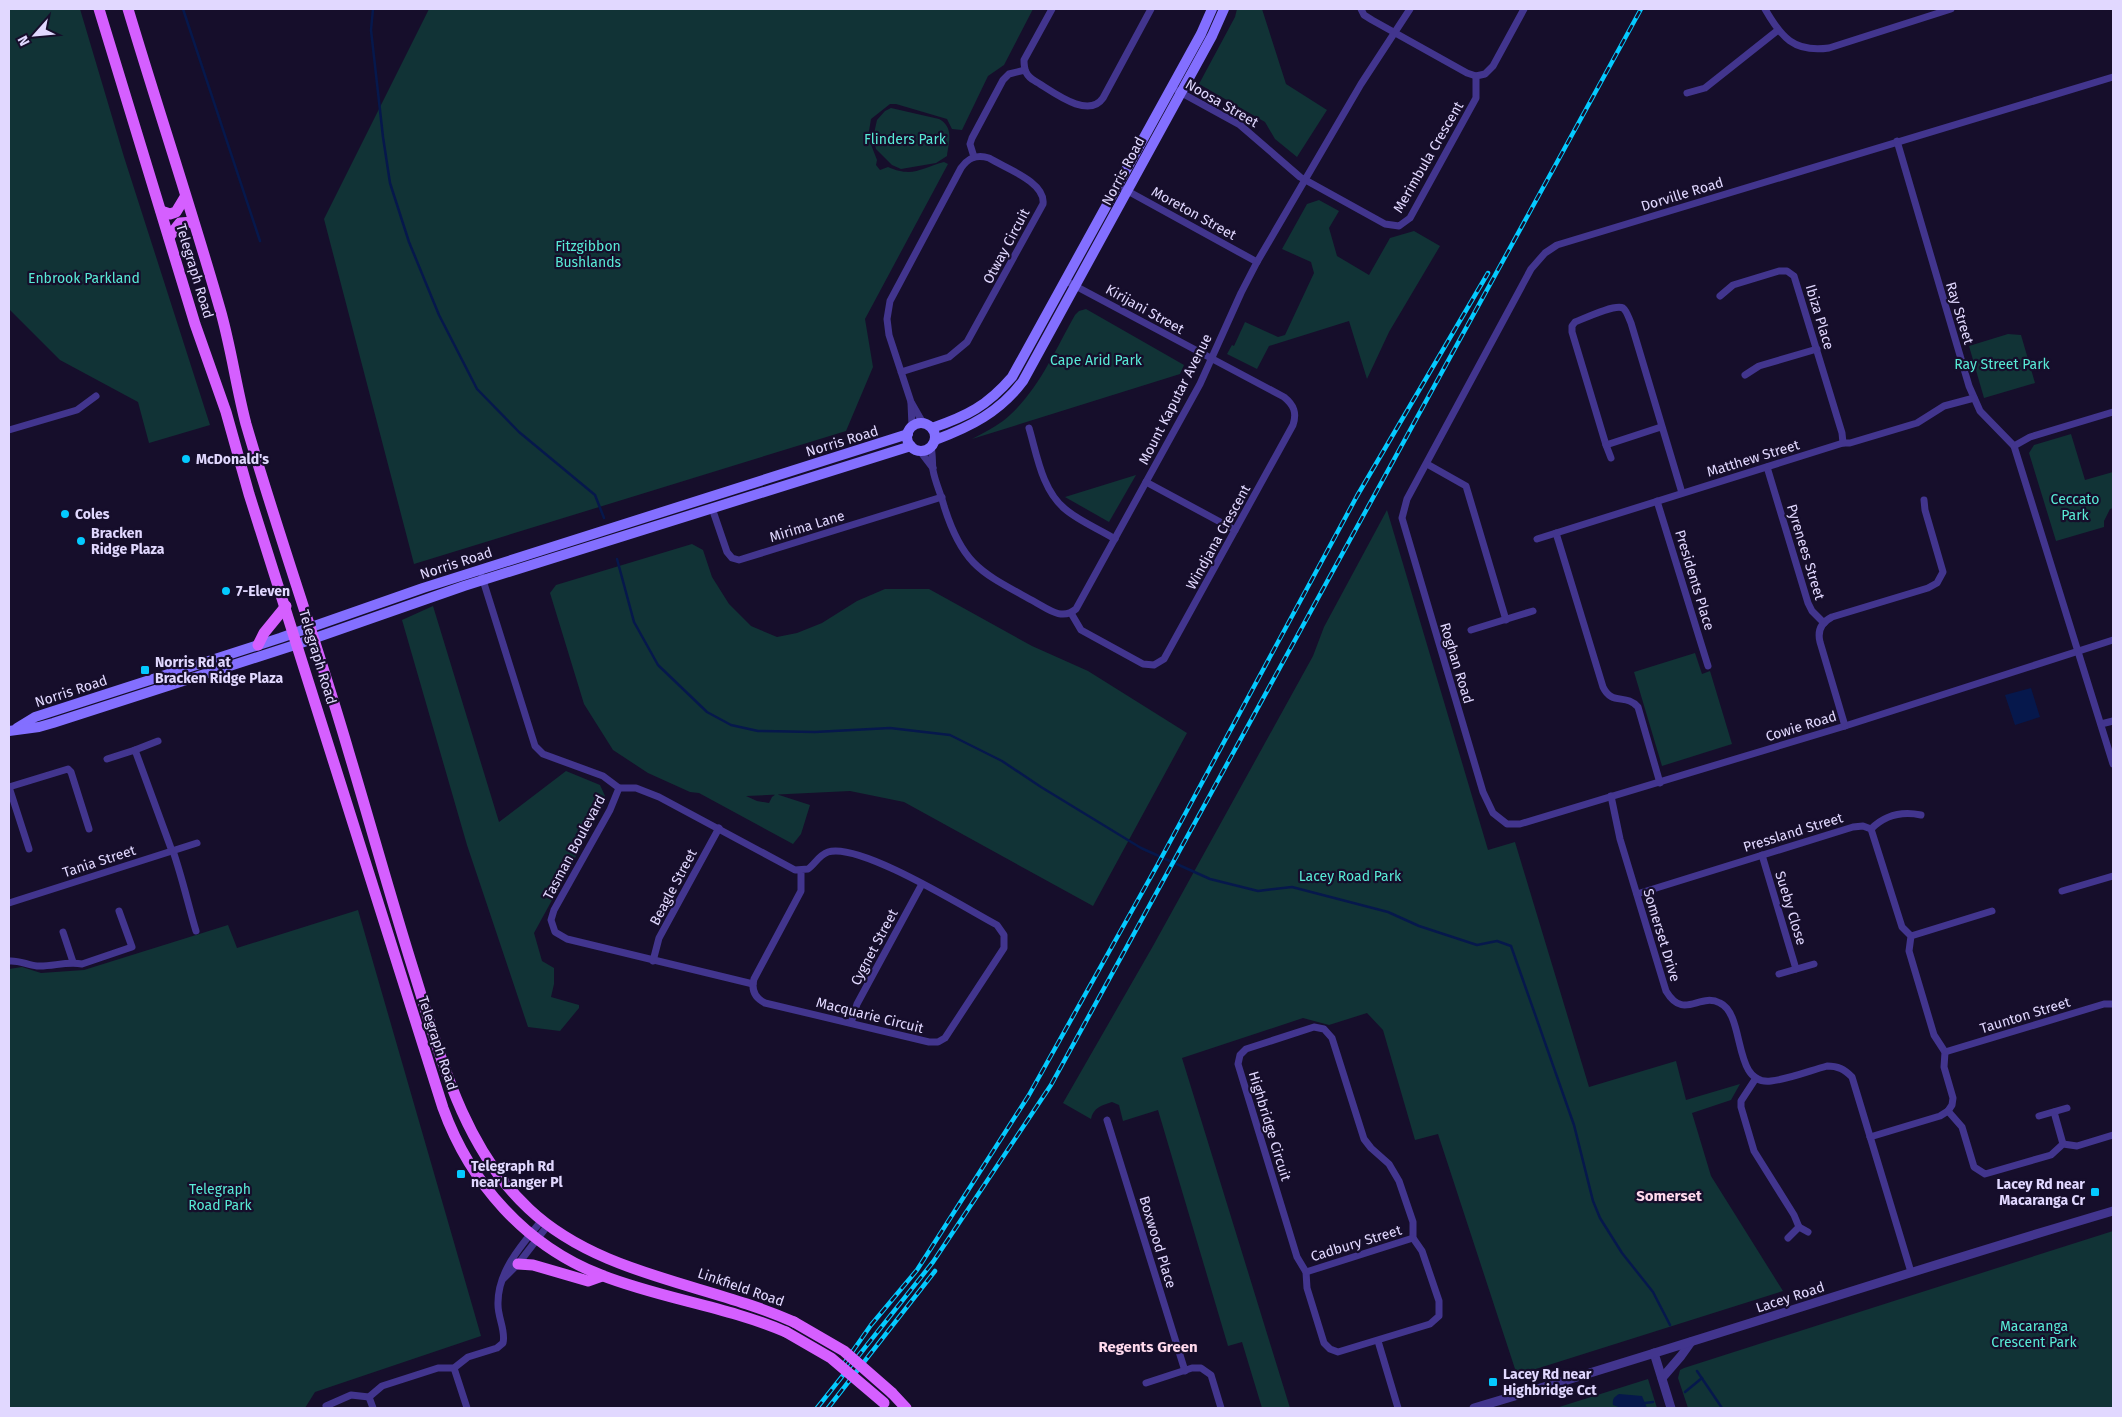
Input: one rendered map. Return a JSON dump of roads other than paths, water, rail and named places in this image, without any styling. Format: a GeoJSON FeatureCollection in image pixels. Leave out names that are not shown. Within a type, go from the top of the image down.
{"type":"FeatureCollection","features":[{"type":"Feature","properties":{"kind":"main road","name":"Telegraph Road"},"geometry":{"type":"LineString","coordinates":[[99,9],[195,324],[226,412],[249,494],[449,1125],[480,1181],[502,1206],[534,1237]]}},
{"type":"Feature","properties":{"kind":"main road","name":"Telegraph Road"},"geometry":{"type":"LineString","coordinates":[[128,9],[224,325],[246,423],[312,632],[390,896],[445,1067],[462,1111],[488,1160],[512,1192],[545,1223]]}},
{"type":"Feature","properties":{"kind":"main road","name":"Norris Road"},"geometry":{"type":"LineString","coordinates":[[312,632],[712,508],[933,444],[981,420],[997,409],[1015,392],[1029,371],[1128,191],[1212,9]]}},
{"type":"Feature","properties":{"kind":"main road","name":"Norris Road"},"geometry":{"type":"LineString","coordinates":[[12,730],[46,725],[296,638],[480,570],[910,430],[973,412],[1001,390],[1012,377],[1118,186],[1176,90],[1212,36],[1224,9]]}},
{"type":"Feature","properties":{"kind":"main road"},"geometry":{"type":"LineString","coordinates":[[161,211],[170,214],[176,212],[185,197]]}},
{"type":"Feature","properties":{"kind":"main road"},"geometry":{"type":"LineString","coordinates":[[169,237],[180,223],[193,222]]}},
{"type":"Feature","properties":{"kind":"main road"},"geometry":{"type":"LineString","coordinates":[[928,425],[933,444]]}},
{"type":"Feature","properties":{"kind":"main road"},"geometry":{"type":"LineString","coordinates":[[910,430],[915,448]]}},
{"type":"Feature","properties":{"kind":"main road"},"geometry":{"type":"LineString","coordinates":[[258,645],[264,633],[286,606]]}},
{"type":"Feature","properties":{"kind":"main road","name":"Norris Road"},"geometry":{"type":"LineString","coordinates":[[12,730],[35,717],[258,645],[296,638]]}},
{"type":"Feature","properties":{"kind":"main road","name":"Linkfield Road"},"geometry":{"type":"LineString","coordinates":[[545,1223],[584,1247],[613,1261],[754,1306],[794,1322],[844,1351],[892,1393],[906,1408]]}},
{"type":"Feature","properties":{"kind":"main road","name":"Linkfield Road"},"geometry":{"type":"LineString","coordinates":[[534,1237],[570,1260],[602,1276],[747,1317],[786,1332],[831,1358],[860,1381],[886,1406]]}},
{"type":"Feature","properties":{"kind":"main road"},"geometry":{"type":"LineString","coordinates":[[518,1264],[533,1265],[588,1281],[602,1276]]}},
{"type":"Feature","properties":{"kind":"street"},"geometry":{"type":"LineString","coordinates":[[1052,9],[1024,60],[1025,70],[1031,79],[1079,105],[1093,106],[1103,98],[1152,9]]}},
{"type":"Feature","properties":{"kind":"street"},"geometry":{"type":"LineString","coordinates":[[1361,9],[1367,17],[1476,76],[1485,74],[1493,66],[1524,9]]}},
{"type":"Feature","properties":{"kind":"street","name":"Mount Kaputar Avenue"},"geometry":{"type":"LineString","coordinates":[[1071,613],[1079,606],[1211,360],[1257,262],[1361,84],[1410,9]]}},
{"type":"Feature","properties":{"kind":"street"},"geometry":{"type":"LineString","coordinates":[[1765,9],[1778,30],[1796,46],[1811,51],[1829,48],[1951,9]]}},
{"type":"Feature","properties":{"kind":"street"},"geometry":{"type":"LineString","coordinates":[[1687,93],[1705,88],[1778,30]]}},
{"type":"Feature","properties":{"kind":"street"},"geometry":{"type":"LineString","coordinates":[[928,425],[911,402],[887,327],[890,301],[961,168],[974,157],[970,144],[972,138],[1003,80],[1009,74],[1025,70]]}},
{"type":"Feature","properties":{"kind":"street","name":"Merimbula Crescent"},"geometry":{"type":"LineString","coordinates":[[1304,179],[1385,224],[1395,226],[1403,224],[1410,218],[1476,98],[1476,76]]}},
{"type":"Feature","properties":{"kind":"street","name":"Dorville Road"},"geometry":{"type":"LineString","coordinates":[[1402,513],[1406,499],[1427,464],[1531,269],[1545,253],[1557,245],[2113,77]]}},
{"type":"Feature","properties":{"kind":"street","name":"Noosa Street"},"geometry":{"type":"LineString","coordinates":[[1176,90],[1244,128],[1304,179]]}},
{"type":"Feature","properties":{"kind":"street","name":"Ray Street"},"geometry":{"type":"LineString","coordinates":[[1897,141],[1974,398],[1980,411],[2014,446],[2113,764]]}},
{"type":"Feature","properties":{"kind":"street","name":"Otway Circuit"},"geometry":{"type":"LineString","coordinates":[[901,372],[949,357],[967,342],[1043,204],[1042,194],[1036,185],[988,158],[982,156],[974,157]]}},
{"type":"Feature","properties":{"kind":"street","name":"Moreton Street"},"geometry":{"type":"LineString","coordinates":[[1118,186],[1257,262]]}},
{"type":"Feature","properties":{"kind":"street","name":"Ibiza Place"},"geometry":{"type":"LineString","coordinates":[[1720,296],[1734,285],[1779,271],[1787,271],[1794,276],[1842,433],[1842,444]]}},
{"type":"Feature","properties":{"kind":"street","name":"Kirijani Street"},"geometry":{"type":"LineString","coordinates":[[1066,281],[1211,360]]}},
{"type":"Feature","properties":{"kind":"street"},"geometry":{"type":"LineString","coordinates":[[1611,458],[1572,332],[1572,326],[1575,322],[1615,308],[1623,308],[1631,323],[1682,493]]}},
{"type":"Feature","properties":{"kind":"street"},"geometry":{"type":"LineString","coordinates":[[1745,375],[1759,366],[1816,349]]}},
{"type":"Feature","properties":{"kind":"street","name":"Windjana Crescent"},"geometry":{"type":"LineString","coordinates":[[1071,613],[1081,630],[1143,664],[1157,665],[1168,653],[1292,424],[1294,411],[1291,404],[1284,398],[1211,360]]}},
{"type":"Feature","properties":{"kind":"street"},"geometry":{"type":"LineString","coordinates":[[9,430],[77,410],[96,396]]}},
{"type":"Feature","properties":{"kind":"street","name":"Matthew Street"},"geometry":{"type":"LineString","coordinates":[[1537,539],[1842,444],[1917,423],[1944,406],[1974,398]]}},
{"type":"Feature","properties":{"kind":"street"},"geometry":{"type":"LineString","coordinates":[[910,430],[911,402]]}},
{"type":"Feature","properties":{"kind":"street"},"geometry":{"type":"LineString","coordinates":[[2014,446],[2030,437],[2113,412]]}},
{"type":"Feature","properties":{"kind":"street"},"geometry":{"type":"LineString","coordinates":[[1606,445],[1661,427]]}},
{"type":"Feature","properties":{"kind":"street"},"geometry":{"type":"LineString","coordinates":[[1029,428],[1046,480],[1055,498],[1068,511],[1116,538]]}},
{"type":"Feature","properties":{"kind":"street"},"geometry":{"type":"LineString","coordinates":[[933,444],[933,468],[957,540],[977,567],[997,581],[1053,612],[1062,615],[1071,613]]}},
{"type":"Feature","properties":{"kind":"street"},"geometry":{"type":"LineString","coordinates":[[915,448],[933,468]]}},
{"type":"Feature","properties":{"kind":"street"},"geometry":{"type":"LineString","coordinates":[[1427,464],[1466,486],[1506,620]]}},
{"type":"Feature","properties":{"kind":"street","name":"Pyrenees Street"},"geometry":{"type":"LineString","coordinates":[[1767,467],[1808,603],[1812,611],[1824,623]]}},
{"type":"Feature","properties":{"kind":"street"},"geometry":{"type":"LineString","coordinates":[[1146,482],[1236,530]]}},
{"type":"Feature","properties":{"kind":"street","name":"Mirima Lane"},"geometry":{"type":"LineString","coordinates":[[712,508],[727,552],[732,558],[739,560],[942,497]]}},
{"type":"Feature","properties":{"kind":"street"},"geometry":{"type":"LineString","coordinates":[[1845,726],[1819,638],[1819,631],[1824,623],[1832,617],[1928,588],[1937,583],[1943,572],[1925,510],[1924,500]]}},
{"type":"Feature","properties":{"kind":"street","name":"Presidents Place"},"geometry":{"type":"LineString","coordinates":[[1658,501],[1708,666]]}},
{"type":"Feature","properties":{"kind":"street","name":"Roghan Road"},"geometry":{"type":"LineString","coordinates":[[1402,513],[1404,528],[1483,792],[1496,818]]}},
{"type":"Feature","properties":{"kind":"street"},"geometry":{"type":"LineString","coordinates":[[1556,533],[1603,687],[1610,697],[1628,700],[1638,707],[1660,783]]}},
{"type":"Feature","properties":{"kind":"street","name":"Tasman Boulevard"},"geometry":{"type":"LineString","coordinates":[[480,570],[535,746],[543,754],[603,776],[619,788],[610,810],[554,910],[552,924],[557,934],[567,939],[653,961],[753,984]]}},
{"type":"Feature","properties":{"kind":"street"},"geometry":{"type":"LineString","coordinates":[[1471,630],[1533,611]]}},
{"type":"Feature","properties":{"kind":"street","name":"Cowie Road"},"geometry":{"type":"LineString","coordinates":[[1496,818],[1507,824],[1516,825],[1845,726],[2113,640]]}},
{"type":"Feature","properties":{"kind":"street"},"geometry":{"type":"LineString","coordinates":[[2101,724],[2113,721]]}},
{"type":"Feature","properties":{"kind":"street"},"geometry":{"type":"LineString","coordinates":[[107,759],[158,742]]}},
{"type":"Feature","properties":{"kind":"street"},"geometry":{"type":"LineString","coordinates":[[136,750],[185,887],[188,906],[196,931]]}},
{"type":"Feature","properties":{"kind":"street"},"geometry":{"type":"LineString","coordinates":[[29,849],[9,787],[68,769],[71,772],[90,829]]}},
{"type":"Feature","properties":{"kind":"street"},"geometry":{"type":"LineString","coordinates":[[619,788],[640,790],[719,828],[795,870],[801,871],[801,891],[753,984]]}},
{"type":"Feature","properties":{"kind":"street","name":"Somerset Drive"},"geometry":{"type":"LineString","coordinates":[[1611,796],[1618,833],[1666,990],[1671,1000],[1688,1006],[1711,1000],[1720,1003],[1726,1008],[1732,1017],[1746,1066],[1756,1078]]}},
{"type":"Feature","properties":{"kind":"street"},"geometry":{"type":"LineString","coordinates":[[1911,936],[1902,927],[1871,829],[1879,820],[1888,817],[1906,812],[1921,815]]}},
{"type":"Feature","properties":{"kind":"street","name":"Pressland Street"},"geometry":{"type":"LineString","coordinates":[[1637,894],[1854,827],[1863,826],[1871,829]]}},
{"type":"Feature","properties":{"kind":"street","name":"Beagle Street"},"geometry":{"type":"LineString","coordinates":[[653,961],[659,938],[719,828]]}},
{"type":"Feature","properties":{"kind":"street","name":"Tania Street"},"geometry":{"type":"LineString","coordinates":[[9,903],[197,843]]}},
{"type":"Feature","properties":{"kind":"street","name":"Macquarie Circuit"},"geometry":{"type":"LineString","coordinates":[[753,984],[755,995],[765,1003],[929,1042],[941,1040],[948,1036],[1004,948],[1004,935],[997,925],[880,861],[838,851],[830,851],[822,855],[811,867],[801,871]]}},
{"type":"Feature","properties":{"kind":"street","name":"Sueby Close"},"geometry":{"type":"LineString","coordinates":[[1762,855],[1796,969]]}},
{"type":"Feature","properties":{"kind":"street"},"geometry":{"type":"LineString","coordinates":[[2062,891],[2113,876]]}},
{"type":"Feature","properties":{"kind":"street","name":"Cygnet Street"},"geometry":{"type":"LineString","coordinates":[[851,1023],[857,1004],[922,884]]}},
{"type":"Feature","properties":{"kind":"street"},"geometry":{"type":"LineString","coordinates":[[9,961],[15,960],[36,966],[73,962],[82,964],[132,948],[119,911]]}},
{"type":"Feature","properties":{"kind":"street"},"geometry":{"type":"LineString","coordinates":[[1911,936],[1992,911]]}},
{"type":"Feature","properties":{"kind":"street"},"geometry":{"type":"LineString","coordinates":[[64,932],[73,962]]}},
{"type":"Feature","properties":{"kind":"street"},"geometry":{"type":"LineString","coordinates":[[1870,1137],[1940,1116],[1948,1111],[1952,1105],[1953,1098],[1944,1068],[1945,1052],[1934,1035],[1909,951],[1911,936]]}},
{"type":"Feature","properties":{"kind":"street"},"geometry":{"type":"LineString","coordinates":[[1778,974],[1814,964]]}},
{"type":"Feature","properties":{"kind":"street","name":"Taunton Street"},"geometry":{"type":"LineString","coordinates":[[1945,1052],[2104,1004],[2113,1004]]}},
{"type":"Feature","properties":{"kind":"street","name":"Highbridge Circuit"},"geometry":{"type":"LineString","coordinates":[[1314,1027],[1328,1032],[1334,1042],[1364,1139],[1389,1164],[1396,1175],[1413,1222],[1413,1238],[1422,1251],[1439,1301],[1439,1316],[1434,1322],[1425,1326],[1342,1351],[1334,1351],[1327,1346],[1307,1288],[1306,1272],[1297,1257],[1239,1070],[1238,1059],[1243,1051],[1259,1044],[1314,1027]]}},
{"type":"Feature","properties":{"kind":"street"},"geometry":{"type":"LineString","coordinates":[[1808,1232],[1799,1227],[1794,1215],[1754,1152],[1741,1101],[1756,1078],[1769,1082],[1827,1066],[1836,1066],[1844,1070],[1852,1078],[1911,1272]]}},
{"type":"Feature","properties":{"kind":"street"},"geometry":{"type":"LineString","coordinates":[[2039,1116],[2067,1108]]}},
{"type":"Feature","properties":{"kind":"street"},"geometry":{"type":"LineString","coordinates":[[1948,1111],[1958,1120],[1962,1127],[1974,1167],[1985,1174],[2051,1154],[2063,1144],[2077,1146],[2113,1135]]}},
{"type":"Feature","properties":{"kind":"street"},"geometry":{"type":"LineString","coordinates":[[2054,1112],[2063,1144]]}},
{"type":"Feature","properties":{"kind":"street","name":"Boxwood Place"},"geometry":{"type":"LineString","coordinates":[[1107,1120],[1185,1371]]}},
{"type":"Feature","properties":{"kind":"street","name":"Lacey Road"},"geometry":{"type":"LineString","coordinates":[[1474,1408],[2113,1211]]}},
{"type":"Feature","properties":{"kind":"street"},"geometry":{"type":"LineString","coordinates":[[326,1406],[351,1395],[369,1397],[382,1386],[438,1368],[454,1368],[468,1357],[503,1344],[504,1338],[498,1306],[506,1268],[545,1223]]}},
{"type":"Feature","properties":{"kind":"street"},"geometry":{"type":"LineString","coordinates":[[1788,1238],[1799,1227]]}},
{"type":"Feature","properties":{"kind":"street"},"geometry":{"type":"LineString","coordinates":[[503,1278],[518,1264],[534,1237]]}},
{"type":"Feature","properties":{"kind":"street","name":"Cadbury Street"},"geometry":{"type":"LineString","coordinates":[[1306,1272],[1413,1238]]}},
{"type":"Feature","properties":{"kind":"street"},"geometry":{"type":"LineString","coordinates":[[1378,1341],[1398,1408]]}},
{"type":"Feature","properties":{"kind":"street"},"geometry":{"type":"LineString","coordinates":[[1662,1378],[1690,1342]]}},
{"type":"Feature","properties":{"kind":"street"},"geometry":{"type":"LineString","coordinates":[[1654,1353],[1672,1408]]}},
{"type":"Feature","properties":{"kind":"street"},"geometry":{"type":"LineString","coordinates":[[454,1368],[467,1408]]}},
{"type":"Feature","properties":{"kind":"street"},"geometry":{"type":"LineString","coordinates":[[1146,1383],[1201,1368],[1208,1372],[1221,1408]]}},
{"type":"Feature","properties":{"kind":"street"},"geometry":{"type":"LineString","coordinates":[[369,1397],[373,1408]]}},
{"type":"Feature","properties":{"kind":"waterway"},"geometry":{"type":"LineString","coordinates":[[183,9],[260,241]]}},
{"type":"Feature","properties":{"kind":"waterway"},"geometry":{"type":"LineString","coordinates":[[373,9],[371,30],[390,183],[409,242],[439,315],[477,389],[519,432],[595,495],[604,518]]}},
{"type":"Feature","properties":{"kind":"waterway"},"geometry":{"type":"LineString","coordinates":[[617,559],[634,622],[658,665],[707,712],[731,725],[758,731],[815,732],[890,728],[950,735],[1002,761],[1141,848],[1210,879],[1258,891],[1292,887],[1388,912],[1419,926],[1477,945],[1497,941],[1511,946],[1574,1125],[1593,1201],[1600,1218],[1622,1253],[1653,1292],[1670,1325]]}},
{"type":"Feature","properties":{"kind":"waterway"},"geometry":{"type":"LineString","coordinates":[[1697,1371],[1722,1408]]}},
{"type":"Feature","properties":{"kind":"waterway"},"geometry":{"type":"LineString","coordinates":[[1685,1392],[1702,1378]]}},
{"type":"Feature","properties":{"kind":"waterway"},"geometry":{"type":"LineString","coordinates":[[1641,1408],[1645,1403],[1653,1402]]}},
{"type":"Feature","properties":{"kind":"railway"},"geometry":{"type":"LineString","coordinates":[[817,1408],[933,1262],[1051,1085],[1641,9]]}},
{"type":"Feature","properties":{"kind":"railway"},"geometry":{"type":"LineString","coordinates":[[843,1365],[871,1325],[917,1270],[1029,1095],[1158,864],[1357,496],[1488,273]]}},
{"type":"Feature","properties":{"kind":"railway"},"geometry":{"type":"LineString","coordinates":[[828,1408],[935,1271]]}},
{"type":"Feature","properties":{"kind":"place","name":"McDonald's"},"geometry":{"type":"Point","coordinates":[186,459]}},
{"type":"Feature","properties":{"kind":"place","name":"Coles"},"geometry":{"type":"Point","coordinates":[65,514]}},
{"type":"Feature","properties":{"kind":"place","name":"Bracken Ridge Plaza"},"geometry":{"type":"Point","coordinates":[81,541]}},
{"type":"Feature","properties":{"kind":"place","name":"7-Eleven"},"geometry":{"type":"Point","coordinates":[226,591]}},
{"type":"Feature","properties":{"kind":"place","name":"Norris Rd at Bracken Ridge Plaza"},"geometry":{"type":"Point","coordinates":[145,670]}},
{"type":"Feature","properties":{"kind":"place","name":"Telegraph Rd near Langer Pl"},"geometry":{"type":"Point","coordinates":[461,1174]}},
{"type":"Feature","properties":{"kind":"place","name":"Lacey Rd near Macaranga Cr"},"geometry":{"type":"Point","coordinates":[2095,1192]}},
{"type":"Feature","properties":{"kind":"place","name":"Lacey Rd near Highbridge Cct"},"geometry":{"type":"Point","coordinates":[1493,1382]}},
{"type":"Feature","properties":{"kind":"district","name":"Somerset"},"geometry":{"type":"Point","coordinates":[1669,1196]}},
{"type":"Feature","properties":{"kind":"district","name":"Regents Green"},"geometry":{"type":"Point","coordinates":[1148,1347]}},
{"type":"Feature","properties":{"kind":"park label","name":"Flinders Park"},"geometry":{"type":"Point","coordinates":[905,139]}},
{"type":"Feature","properties":{"kind":"park label","name":"Fitzgibbon Bushlands"},"geometry":{"type":"Point","coordinates":[588,254]}},
{"type":"Feature","properties":{"kind":"park label","name":"Enbrook Parkland"},"geometry":{"type":"Point","coordinates":[84,278]}},
{"type":"Feature","properties":{"kind":"park label","name":"Cape Arid Park"},"geometry":{"type":"Point","coordinates":[1096,360]}},
{"type":"Feature","properties":{"kind":"park label","name":"Ray Street Park"},"geometry":{"type":"Point","coordinates":[2002,364]}},
{"type":"Feature","properties":{"kind":"park label","name":"Ceccato Park"},"geometry":{"type":"Point","coordinates":[2075,508]}},
{"type":"Feature","properties":{"kind":"park label","name":"Lacey Road Park"},"geometry":{"type":"Point","coordinates":[1350,876]}},
{"type":"Feature","properties":{"kind":"park label","name":"Telegraph Road Park"},"geometry":{"type":"Point","coordinates":[220,1198]}},
{"type":"Feature","properties":{"kind":"park label","name":"Macaranga Crescent Park"},"geometry":{"type":"Point","coordinates":[2034,1334]}}]}
